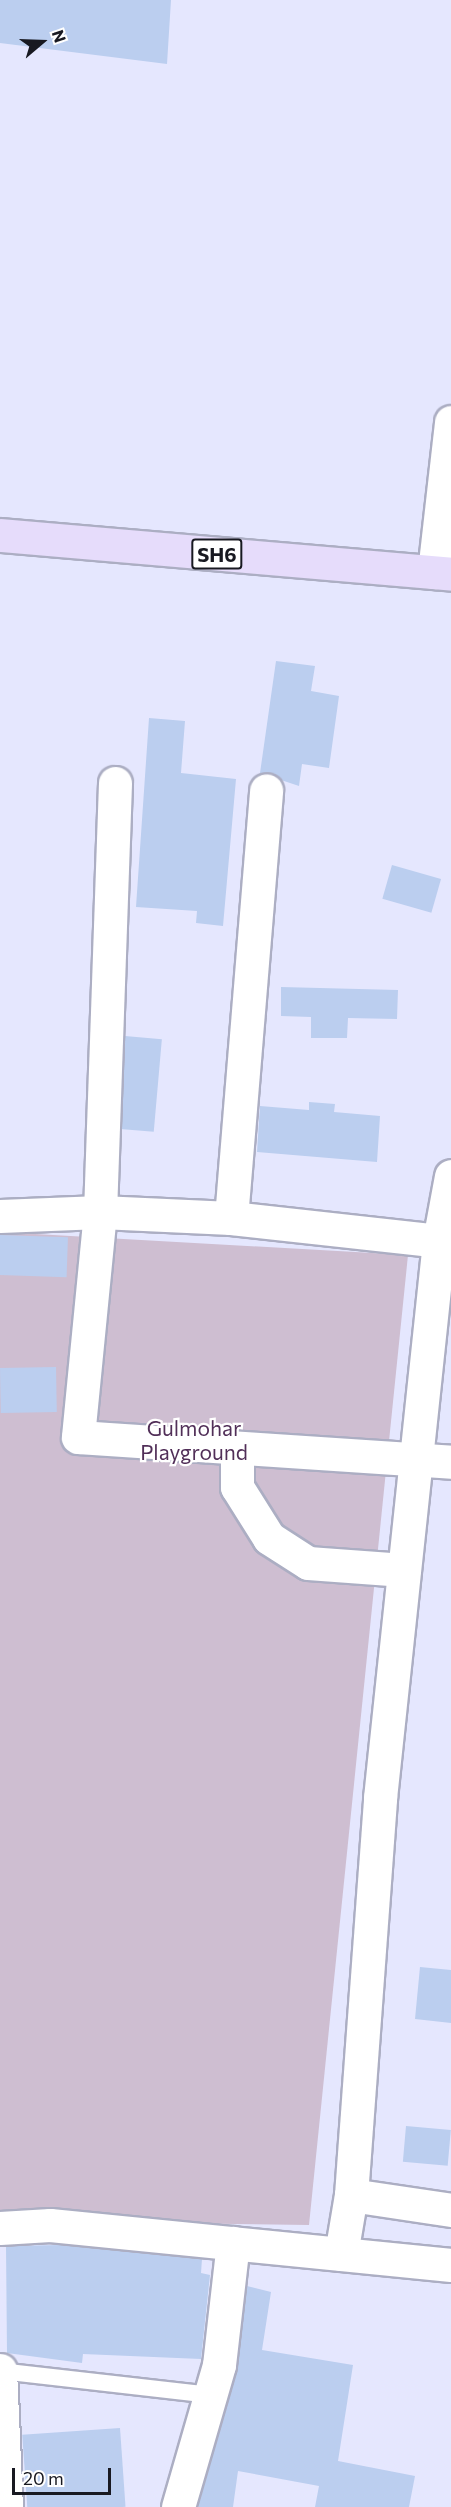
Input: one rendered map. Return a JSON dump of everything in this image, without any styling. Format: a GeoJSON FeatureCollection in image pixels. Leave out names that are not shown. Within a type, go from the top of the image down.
{"type":"FeatureCollection","features":[{"type":"Feature","properties":{"kind":"main road","name":"SH6"},"geometry":{"type":"LineString","coordinates":[[0,535],[442,573]]}},
{"type":"Feature","properties":{"kind":"street"},"geometry":{"type":"LineString","coordinates":[[442,573],[451,422]]}},
{"type":"Feature","properties":{"kind":"street"},"geometry":{"type":"LineString","coordinates":[[116,783],[100,1212],[78,1437],[451,1462]]}},
{"type":"Feature","properties":{"kind":"street"},"geometry":{"type":"LineString","coordinates":[[231,1218],[266,790]]}},
{"type":"Feature","properties":{"kind":"street"},"geometry":{"type":"LineString","coordinates":[[341,2254],[351,2195],[365,1965],[404,1570],[439,1241],[451,1176]]}},
{"type":"Feature","properties":{"kind":"street"},"geometry":{"type":"LineString","coordinates":[[0,1216],[100,1212],[231,1218],[439,1241]]}},
{"type":"Feature","properties":{"kind":"street"},"geometry":{"type":"LineString","coordinates":[[237,1448],[237,1487],[269,1538],[308,1563],[404,1570]]}},
{"type":"Feature","properties":{"kind":"street"},"geometry":{"type":"LineString","coordinates":[[351,2195],[451,2210]]}},
{"type":"Feature","properties":{"kind":"street"},"geometry":{"type":"LineString","coordinates":[[0,2228],[50,2225],[451,2265]]}},
{"type":"Feature","properties":{"kind":"street"},"geometry":{"type":"LineString","coordinates":[[178,2507],[219,2365],[233,2243]]}},
{"type":"Feature","properties":{"kind":"street"},"geometry":{"type":"LineString","coordinates":[[0,2371],[6,2507]]}},
{"type":"Feature","properties":{"kind":"lane"},"geometry":{"type":"LineString","coordinates":[[0,2371],[210,2395]]}},
{"type":"Feature","properties":{"kind":"green space","name":"Gulmohar Playground"},"geometry":{"type":"Polygon","coordinates":[[[0,1232],[408,1255],[309,2225],[0,2221],[0,1232]]]}},
{"type":"Feature","properties":{"kind":"building"},"geometry":{"type":"Polygon","coordinates":[[[0,0],[171,0],[167,64],[0,43],[0,0]]]}},
{"type":"Feature","properties":{"kind":"building"},"geometry":{"type":"Polygon","coordinates":[[[276,661],[315,666],[311,691],[339,696],[329,768],[302,764],[299,786],[260,773],[276,661]]]}},
{"type":"Feature","properties":{"kind":"building"},"geometry":{"type":"Polygon","coordinates":[[[149,718],[185,721],[181,773],[236,779],[223,926],[196,923],[197,911],[136,907],[149,718]]]}},
{"type":"Feature","properties":{"kind":"building"},"geometry":{"type":"Polygon","coordinates":[[[392,865],[441,879],[431,913],[382,899],[392,865]]]}},
{"type":"Feature","properties":{"kind":"building"},"geometry":{"type":"Polygon","coordinates":[[[281,987],[398,990],[397,1019],[348,1018],[347,1038],[311,1038],[311,1017],[281,1016],[281,987]]]}},
{"type":"Feature","properties":{"kind":"building"},"geometry":{"type":"Polygon","coordinates":[[[125,1036],[162,1039],[154,1132],[117,1129],[125,1036]]]}},
{"type":"Feature","properties":{"kind":"building"},"geometry":{"type":"Polygon","coordinates":[[[309,1102],[335,1104],[334,1112],[380,1116],[377,1162],[257,1152],[260,1106],[309,1110],[309,1102]]]}},
{"type":"Feature","properties":{"kind":"building"},"geometry":{"type":"Polygon","coordinates":[[[0,1235],[68,1237],[67,1277],[0,1275],[0,1235]]]}},
{"type":"Feature","properties":{"kind":"building"},"geometry":{"type":"Polygon","coordinates":[[[56,1367],[57,1412],[1,1413],[0,1368],[56,1367]]]}},
{"type":"Feature","properties":{"kind":"building"},"geometry":{"type":"Polygon","coordinates":[[[420,1967],[451,1970],[451,2023],[415,2019],[420,1967]]]}},
{"type":"Feature","properties":{"kind":"building"},"geometry":{"type":"Polygon","coordinates":[[[406,2126],[451,2130],[448,2166],[403,2162],[406,2126]]]}},
{"type":"Feature","properties":{"kind":"building"},"geometry":{"type":"Polygon","coordinates":[[[61,2245],[202,2259],[201,2273],[210,2275],[201,2359],[83,2354],[82,2363],[7,2353],[6,2246],[61,2245]]]}},
{"type":"Feature","properties":{"kind":"building"},"geometry":{"type":"Polygon","coordinates":[[[247,2286],[271,2292],[262,2350],[353,2365],[338,2461],[415,2476],[409,2507],[315,2507],[319,2486],[238,2471],[233,2507],[198,2507],[237,2370],[247,2286]]]}},
{"type":"Feature","properties":{"kind":"building"},"geometry":{"type":"Polygon","coordinates":[[[120,2428],[126,2507],[27,2507],[22,2435],[120,2428]]]}}]}
